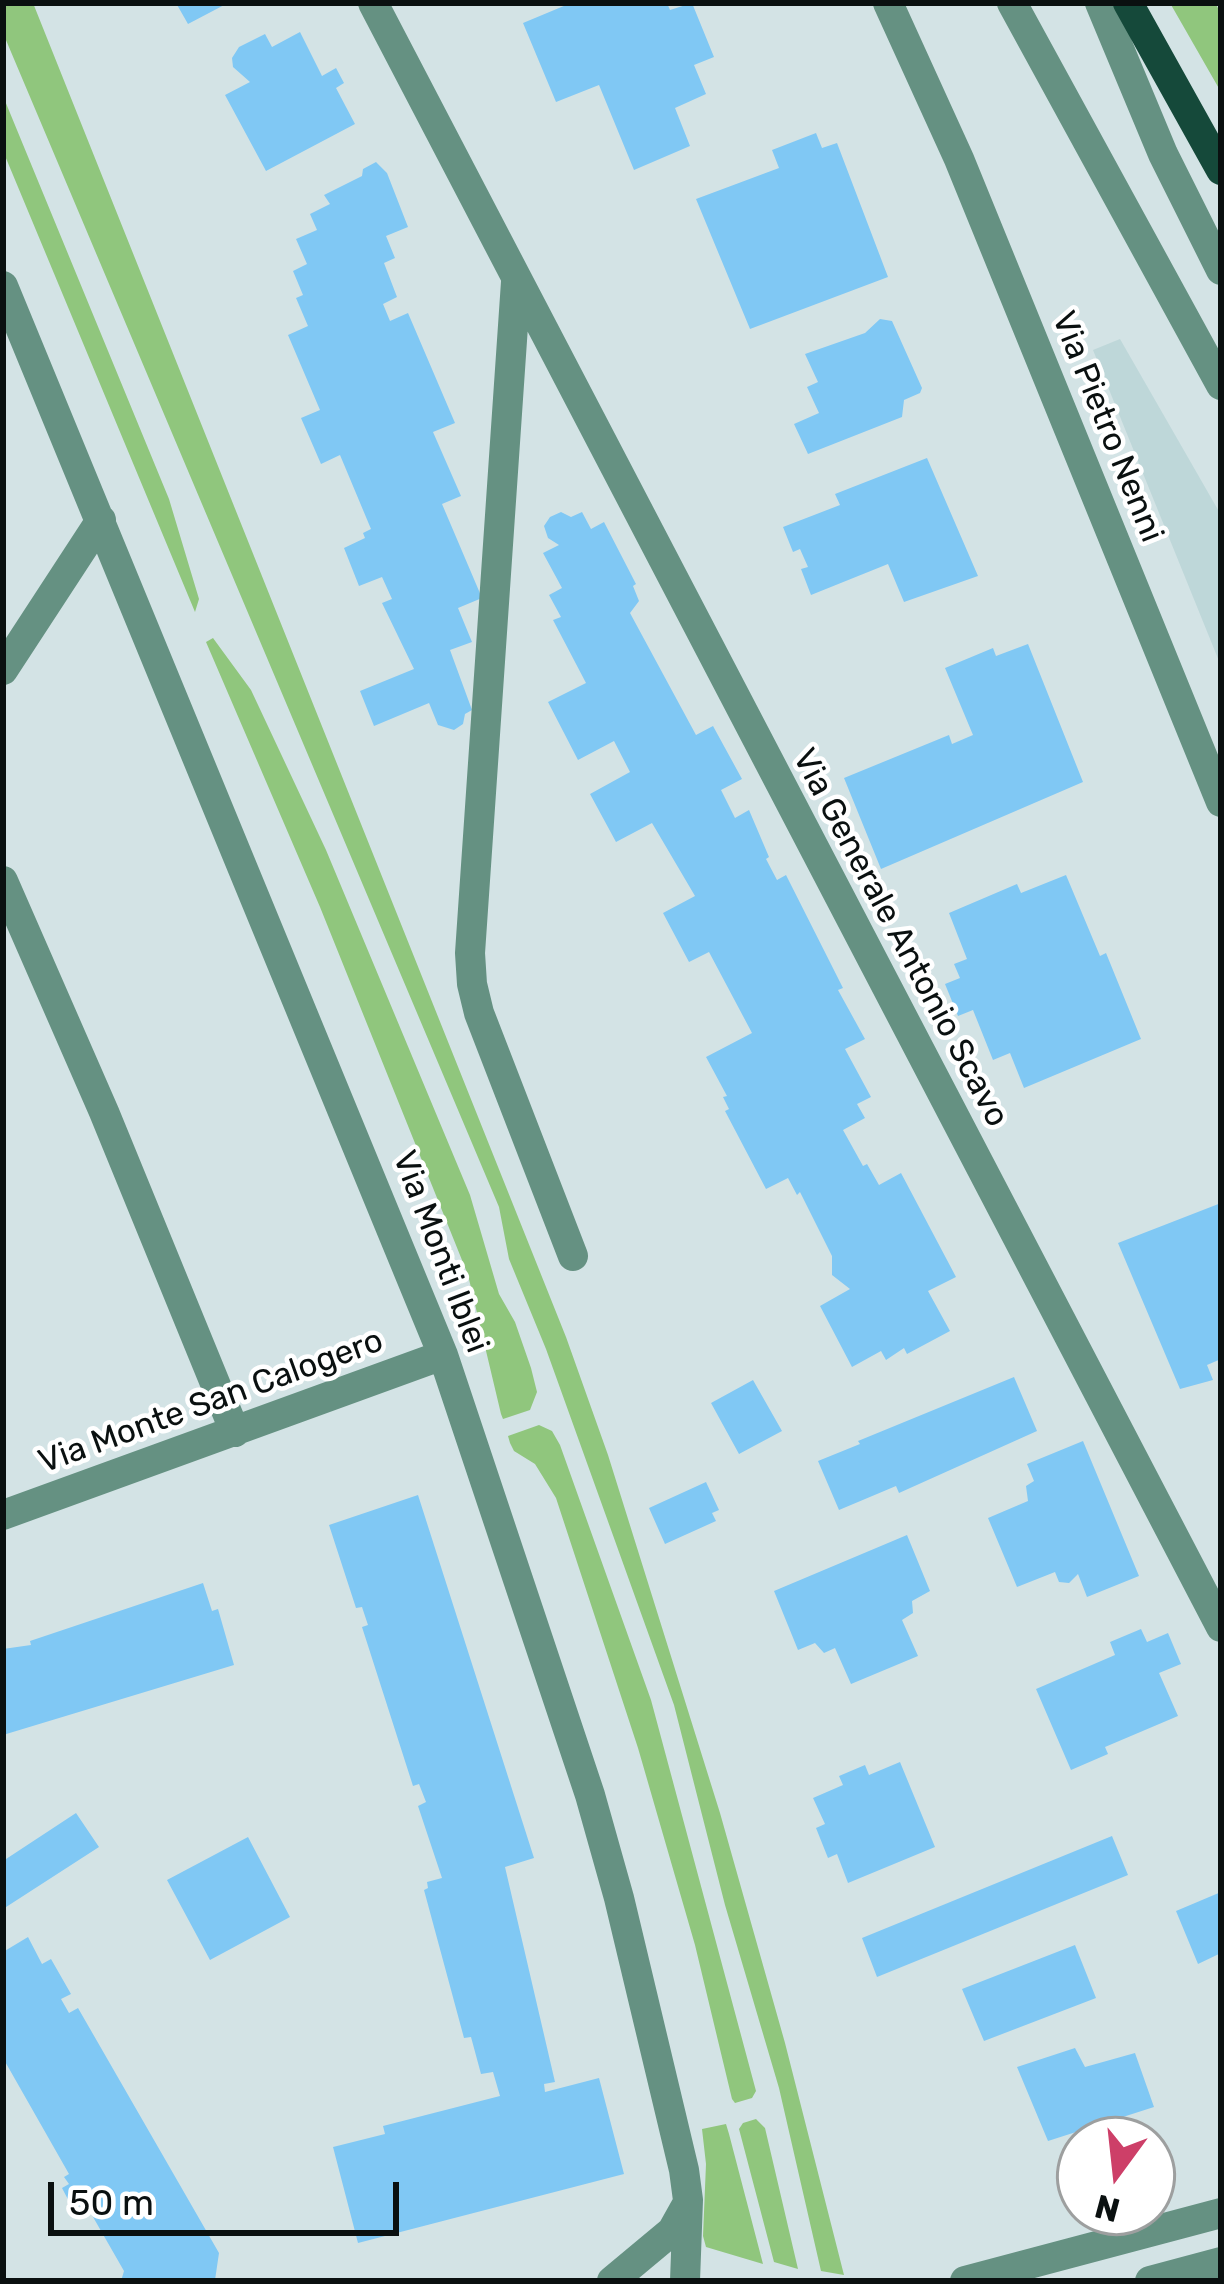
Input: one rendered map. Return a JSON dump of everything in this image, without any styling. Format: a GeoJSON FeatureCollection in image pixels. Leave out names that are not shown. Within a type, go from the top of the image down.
{"type":"FeatureCollection","features":[{"type":"Feature","properties":{"kind":"main road"},"geometry":{"type":"LineString","coordinates":[[1129,3],[1221,170]]}},
{"type":"Feature","properties":{"kind":"street","name":"Via Generale Antonio Scavo"},"geometry":{"type":"LineString","coordinates":[[373,3],[1221,1627]]}},
{"type":"Feature","properties":{"kind":"street","name":"Via Pietro Nenni"},"geometry":{"type":"LineString","coordinates":[[888,3],[925,80],[1221,802]]}},
{"type":"Feature","properties":{"kind":"street","name":"Via Pietro Nenni"},"geometry":{"type":"LineString","coordinates":[[907,3],[925,80]]}},
{"type":"Feature","properties":{"kind":"street"},"geometry":{"type":"LineString","coordinates":[[1100,3],[1163,154],[1221,270]]}},
{"type":"Feature","properties":{"kind":"street"},"geometry":{"type":"LineString","coordinates":[[1012,4],[1221,385]]}},
{"type":"Feature","properties":{"kind":"street"},"geometry":{"type":"LineString","coordinates":[[516,282],[470,953],[472,984],[573,1256]]}},
{"type":"Feature","properties":{"kind":"street","name":"Via Monti Iblei"},"geometry":{"type":"LineString","coordinates":[[3,286],[443,1355],[590,1796],[671,2108],[688,2200],[685,2281]]}},
{"type":"Feature","properties":{"kind":"street"},"geometry":{"type":"LineString","coordinates":[[3,670],[101,520]]}},
{"type":"Feature","properties":{"kind":"street"},"geometry":{"type":"LineString","coordinates":[[3,881],[235,1432]]}},
{"type":"Feature","properties":{"kind":"street","name":"Via Monte San Calogero"},"geometry":{"type":"LineString","coordinates":[[3,1515],[443,1355]]}},
{"type":"Feature","properties":{"kind":"street"},"geometry":{"type":"LineString","coordinates":[[612,2281],[672,2231],[688,2200]]}},
{"type":"Feature","properties":{"kind":"street"},"geometry":{"type":"LineString","coordinates":[[965,2281],[1221,2213]]}},
{"type":"Feature","properties":{"kind":"street"},"geometry":{"type":"LineString","coordinates":[[1150,2281],[1221,2262]]}},
{"type":"Feature","properties":{"kind":"shaded area"},"geometry":{"type":"Polygon","coordinates":[[[1120,339],[1221,515],[1221,666],[1093,350],[1120,339]]]}},
{"type":"Feature","properties":{"kind":"green space"},"geometry":{"type":"Polygon","coordinates":[[[3,3],[33,3],[566,1337],[608,1455],[720,1813],[844,2275],[821,2271],[779,2088],[725,1905],[674,1705],[509,1259],[499,1207],[3,33],[3,3]]]}},
{"type":"Feature","properties":{"kind":"green space"},"geometry":{"type":"Polygon","coordinates":[[[1170,3],[1215,3],[1221,13],[1221,92],[1170,3]]]}},
{"type":"Feature","properties":{"kind":"green space"},"geometry":{"type":"Polygon","coordinates":[[[3,96],[169,499],[199,599],[195,612],[3,151],[3,96]]]}},
{"type":"Feature","properties":{"kind":"green space"},"geometry":{"type":"Polygon","coordinates":[[[213,638],[251,690],[326,850],[470,1195],[499,1294],[531,1368],[537,1392],[530,1410],[503,1419],[468,1275],[320,907],[206,642],[213,638]]]}},
{"type":"Feature","properties":{"kind":"green space"},"geometry":{"type":"Polygon","coordinates":[[[539,1425],[552,1431],[560,1445],[651,1700],[756,2091],[752,2098],[735,2103],[732,2099],[695,1945],[638,1748],[556,1498],[535,1464],[510,1443],[508,1436],[539,1425]]]}},
{"type":"Feature","properties":{"kind":"green space"},"geometry":{"type":"Polygon","coordinates":[[[756,2119],[765,2128],[798,2269],[774,2262],[739,2129],[756,2119]]]}},
{"type":"Feature","properties":{"kind":"green space"},"geometry":{"type":"Polygon","coordinates":[[[726,2124],[763,2264],[706,2247],[703,2236],[706,2164],[702,2129],[726,2124]]]}},
{"type":"Feature","properties":{"kind":"building"},"geometry":{"type":"Polygon","coordinates":[[[176,3],[228,3],[188,24],[176,3]]]}},
{"type":"Feature","properties":{"kind":"building"},"geometry":{"type":"Polygon","coordinates":[[[571,3],[667,3],[670,10],[692,3],[714,57],[694,65],[706,94],[675,108],[690,146],[634,170],[599,85],[556,102],[523,23],[571,3]]]}},
{"type":"Feature","properties":{"kind":"building"},"geometry":{"type":"Polygon","coordinates":[[[300,32],[322,76],[336,68],[344,83],[336,88],[355,124],[266,171],[225,95],[250,82],[233,67],[232,58],[239,47],[265,34],[272,47],[300,32]]]}},
{"type":"Feature","properties":{"kind":"building"},"geometry":{"type":"Polygon","coordinates":[[[816,133],[822,148],[837,143],[888,277],[750,329],[696,199],[779,168],[772,150],[816,133]]]}},
{"type":"Feature","properties":{"kind":"building"},"geometry":{"type":"Polygon","coordinates":[[[376,162],[387,173],[408,227],[386,236],[395,258],[384,263],[397,297],[383,304],[390,321],[408,313],[455,423],[433,432],[461,496],[442,504],[482,598],[458,608],[472,642],[450,650],[472,710],[454,730],[438,725],[429,703],[374,726],[360,691],[414,669],[382,603],[392,599],[382,577],[359,586],[344,548],[365,538],[363,533],[371,529],[340,455],[321,464],[301,418],[320,410],[288,335],[308,326],[296,298],[303,295],[293,271],[307,264],[296,239],[317,230],[310,214],[330,204],[324,195],[362,176],[363,169],[376,162]]]}},
{"type":"Feature","properties":{"kind":"building"},"geometry":{"type":"Polygon","coordinates":[[[880,319],[892,321],[922,388],[920,393],[904,400],[902,417],[808,454],[794,424],[819,413],[807,387],[818,382],[805,354],[865,333],[880,319]]]}},
{"type":"Feature","properties":{"kind":"building"},"geometry":{"type":"Polygon","coordinates":[[[927,458],[978,576],[904,602],[888,564],[811,595],[801,569],[808,567],[800,549],[793,552],[783,527],[840,505],[835,494],[927,458]]]}},
{"type":"Feature","properties":{"kind":"building"},"geometry":{"type":"Polygon","coordinates":[[[561,512],[571,517],[582,512],[591,529],[604,522],[636,584],[639,601],[630,613],[696,735],[713,726],[742,779],[721,790],[735,818],[749,810],[766,859],[777,880],[786,875],[865,1039],[845,1049],[871,1097],[857,1104],[865,1118],[843,1130],[879,1185],[901,1173],[956,1277],[928,1291],[950,1331],[907,1354],[904,1348],[886,1360],[881,1351],[852,1367],[820,1306],[850,1289],[832,1275],[832,1256],[800,1192],[797,1195],[788,1178],[766,1189],[725,1111],[729,1109],[723,1097],[727,1096],[706,1057],[752,1033],[709,952],[689,962],[663,913],[695,896],[652,823],[616,842],[590,794],[630,772],[614,741],[578,760],[548,702],[586,683],[553,620],[561,617],[549,595],[562,588],[543,553],[559,545],[548,538],[544,526],[561,512]]]}},
{"type":"Feature","properties":{"kind":"building"},"geometry":{"type":"Polygon","coordinates":[[[1028,644],[1083,782],[881,869],[844,778],[949,735],[952,744],[973,735],[945,668],[993,648],[996,656],[1028,644]]]}},
{"type":"Feature","properties":{"kind":"building"},"geometry":{"type":"Polygon","coordinates":[[[1066,875],[1100,956],[1106,953],[1141,1039],[1024,1088],[1010,1053],[993,1060],[973,1010],[958,1016],[945,984],[960,978],[954,964],[967,959],[949,913],[1017,884],[1021,893],[1066,875]]]}},
{"type":"Feature","properties":{"kind":"building"},"geometry":{"type":"Polygon","coordinates":[[[1221,1203],[1221,1359],[1207,1365],[1213,1380],[1180,1389],[1118,1243],[1221,1203]]]}},
{"type":"Feature","properties":{"kind":"building"},"geometry":{"type":"Polygon","coordinates":[[[1014,1377],[1037,1431],[899,1493],[896,1486],[839,1510],[818,1461],[1014,1377]]]}},
{"type":"Feature","properties":{"kind":"building"},"geometry":{"type":"Polygon","coordinates":[[[753,1380],[782,1431],[739,1454],[711,1403],[753,1380]]]}},
{"type":"Feature","properties":{"kind":"building"},"geometry":{"type":"Polygon","coordinates":[[[1083,1441],[1139,1576],[1087,1597],[1078,1574],[1069,1583],[1059,1582],[1055,1572],[1017,1587],[988,1518],[1028,1501],[1026,1486],[1034,1481],[1027,1464],[1083,1441]]]}},
{"type":"Feature","properties":{"kind":"building"},"geometry":{"type":"Polygon","coordinates":[[[706,1482],[719,1510],[712,1513],[716,1521],[665,1544],[649,1508],[706,1482]]]}},
{"type":"Feature","properties":{"kind":"building"},"geometry":{"type":"Polygon","coordinates":[[[418,1495],[534,1858],[505,1867],[555,2082],[544,2084],[545,2092],[599,2078],[624,2174],[358,2243],[333,2147],[385,2134],[383,2126],[500,2096],[493,2072],[481,2074],[471,2037],[464,2038],[424,1890],[427,1882],[442,1878],[418,1806],[426,1802],[419,1784],[413,1786],[362,1627],[368,1625],[362,1607],[356,1608],[329,1525],[418,1495]]]}},
{"type":"Feature","properties":{"kind":"building"},"geometry":{"type":"Polygon","coordinates":[[[907,1535],[930,1591],[912,1601],[913,1613],[902,1620],[918,1656],[851,1684],[835,1648],[824,1653],[815,1643],[798,1650],[774,1591],[907,1535]]]}},
{"type":"Feature","properties":{"kind":"building"},"geometry":{"type":"Polygon","coordinates":[[[203,1583],[212,1611],[218,1609],[234,1665],[3,1735],[3,1649],[31,1645],[30,1641],[203,1583]]]}},
{"type":"Feature","properties":{"kind":"building"},"geometry":{"type":"Polygon","coordinates":[[[1141,1629],[1147,1642],[1168,1633],[1181,1664],[1159,1673],[1178,1716],[1105,1747],[1108,1754],[1071,1770],[1036,1689],[1115,1655],[1110,1642],[1141,1629]]]}},
{"type":"Feature","properties":{"kind":"building"},"geometry":{"type":"Polygon","coordinates":[[[900,1762],[935,1847],[848,1883],[837,1854],[828,1858],[816,1828],[825,1824],[813,1798],[843,1785],[839,1776],[865,1765],[869,1775],[900,1762]]]}},
{"type":"Feature","properties":{"kind":"building"},"geometry":{"type":"Polygon","coordinates":[[[76,1813],[99,1847],[3,1909],[3,1861],[76,1813]]]}},
{"type":"Feature","properties":{"kind":"building"},"geometry":{"type":"Polygon","coordinates":[[[1112,1836],[1128,1875],[877,1977],[862,1938],[1112,1836]]]}},
{"type":"Feature","properties":{"kind":"building"},"geometry":{"type":"Polygon","coordinates":[[[248,1837],[290,1917],[210,1960],[167,1880],[248,1837]]]}},
{"type":"Feature","properties":{"kind":"building"},"geometry":{"type":"Polygon","coordinates":[[[1221,1892],[1221,1953],[1198,1964],[1176,1911],[1221,1892]]]}},
{"type":"Feature","properties":{"kind":"building"},"geometry":{"type":"Polygon","coordinates":[[[28,1937],[42,1964],[51,1959],[71,1994],[61,1999],[69,2013],[78,2008],[219,2253],[215,2280],[121,2281],[124,2271],[85,2203],[73,2209],[62,2188],[69,2184],[64,2177],[69,2174],[3,2058],[3,1952],[28,1937]]]}},
{"type":"Feature","properties":{"kind":"building"},"geometry":{"type":"Polygon","coordinates":[[[1075,1945],[1096,1998],[984,2041],[962,1989],[1075,1945]]]}},
{"type":"Feature","properties":{"kind":"building"},"geometry":{"type":"Polygon","coordinates":[[[1075,2048],[1085,2067],[1135,2053],[1154,2107],[1126,2116],[1056,2116],[1056,2138],[1048,2141],[1017,2067],[1075,2048]]]}}]}
